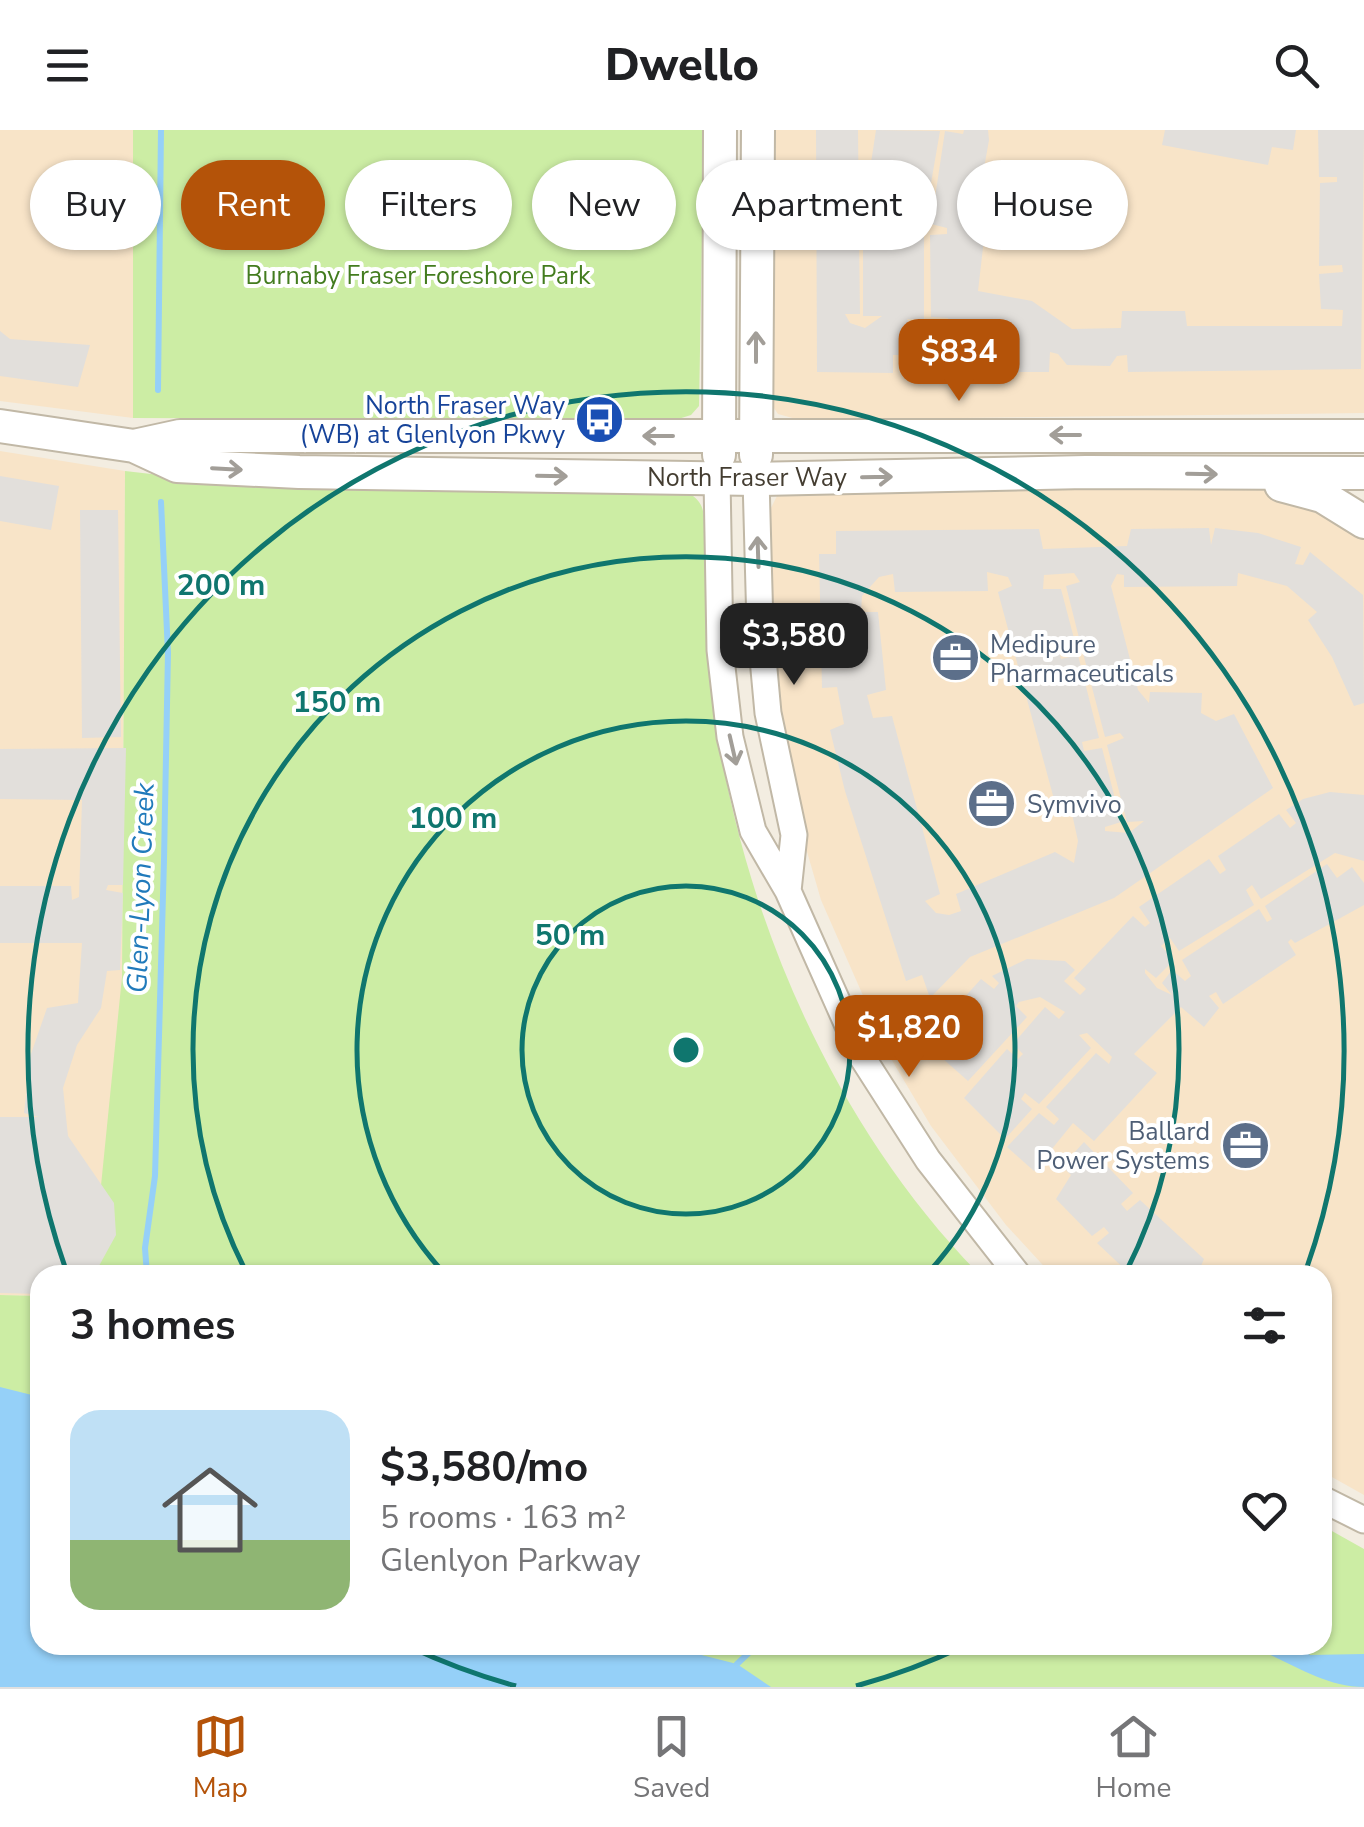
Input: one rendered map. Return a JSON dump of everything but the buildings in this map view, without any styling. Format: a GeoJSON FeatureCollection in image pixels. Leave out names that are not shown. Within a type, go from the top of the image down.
{"type":"FeatureCollection","features":[{"type":"Feature","properties":{"kind":"street"},"geometry":{"type":"LineString","coordinates":[[720,130],[720,650],[730,737],[753,832],[788,891],[862,1057],[928,1160],[1010,1265]]}},
{"type":"Feature","properties":{"kind":"street"},"geometry":{"type":"LineString","coordinates":[[758,130],[756,479],[760,626],[768,712],[794,836],[788,891]]}},
{"type":"Feature","properties":{"kind":"street","name":"North Fraser Way"},"geometry":{"type":"LineString","coordinates":[[0,426],[134,446],[178,466],[230,469],[756,479],[1086,472],[1364,473]]}},
{"type":"Feature","properties":{"kind":"street","name":"North Fraser Way"},"geometry":{"type":"LineString","coordinates":[[134,446],[180,436],[1364,436]]}},
{"type":"Feature","properties":{"kind":"street"},"geometry":{"type":"LineString","coordinates":[[1243,475],[1322,496],[1364,522]]}},
{"type":"Feature","properties":{"kind":"street"},"geometry":{"type":"LineString","coordinates":[[1332,1504],[1364,1520]]}},
{"type":"Feature","properties":{"kind":"shaded area"},"geometry":{"type":"Polygon","coordinates":[[[0,130],[133,130],[133,160],[30,160],[30,250],[133,250],[133,418],[0,401],[0,130]]]}},
{"type":"Feature","properties":{"kind":"shaded area"},"geometry":{"type":"Polygon","coordinates":[[[769,130],[1364,130],[1364,413],[800,420],[778,414],[772,405],[770,250],[937,250],[937,160],[769,160],[769,130]]]}},
{"type":"Feature","properties":{"kind":"shaded area"},"geometry":{"type":"Polygon","coordinates":[[[816,130],[858,130],[858,160],[816,160],[816,130]]]}},
{"type":"Feature","properties":{"kind":"shaded area"},"geometry":{"type":"Polygon","coordinates":[[[876,130],[940,131],[935,160],[871,160],[876,130]]]}},
{"type":"Feature","properties":{"kind":"shaded area"},"geometry":{"type":"Polygon","coordinates":[[[964,130],[988,130],[985,160],[957,160],[957,250],[983,250],[978,291],[1032,301],[1072,329],[1121,328],[1122,311],[1185,311],[1187,326],[1342,326],[1343,310],[1321,309],[1319,274],[1343,272],[1342,265],[1319,266],[1320,183],[1337,182],[1337,177],[1319,177],[1318,130],[1364,130],[1361,369],[1128,372],[1127,355],[1117,356],[1110,366],[1067,365],[1058,354],[1050,352],[1049,372],[990,372],[989,358],[980,358],[979,373],[901,373],[900,355],[893,355],[893,373],[817,372],[816,250],[859,250],[860,314],[845,314],[850,323],[865,328],[882,316],[863,316],[863,250],[924,250],[924,319],[907,319],[912,329],[944,329],[949,322],[948,318],[931,317],[930,250],[937,250],[937,235],[947,234],[947,228],[937,226],[937,184],[945,131],[963,134],[964,130]]]}},
{"type":"Feature","properties":{"kind":"shaded area"},"geometry":{"type":"Polygon","coordinates":[[[1165,130],[1296,130],[1293,150],[1272,147],[1268,165],[1162,145],[1165,130]]]}},
{"type":"Feature","properties":{"kind":"shaded area"},"geometry":{"type":"Polygon","coordinates":[[[0,331],[10,339],[90,345],[78,387],[0,376],[0,331]]]}},
{"type":"Feature","properties":{"kind":"shaded area"},"geometry":{"type":"Polygon","coordinates":[[[0,451],[125,471],[120,1265],[30,1265],[30,1296],[0,1295],[0,451]]]}},
{"type":"Feature","properties":{"kind":"shaded area"},"geometry":{"type":"Polygon","coordinates":[[[0,476],[59,486],[51,530],[0,521],[0,476]]]}},
{"type":"Feature","properties":{"kind":"shaded area"},"geometry":{"type":"Polygon","coordinates":[[[1227,484],[1283,491],[1364,532],[1364,1495],[1332,1477],[1332,1265],[1043,1265],[1006,1225],[931,1126],[890,1057],[821,900],[801,831],[775,689],[769,512],[778,494],[1227,484]]]}},
{"type":"Feature","properties":{"kind":"shaded area"},"geometry":{"type":"Polygon","coordinates":[[[80,510],[118,510],[121,737],[82,738],[80,510]]]}},
{"type":"Feature","properties":{"kind":"shaded area"},"geometry":{"type":"Polygon","coordinates":[[[1209,528],[1211,545],[1215,528],[1258,533],[1301,547],[1295,564],[1303,565],[1310,552],[1363,595],[1364,703],[1354,706],[1332,657],[1308,620],[1317,612],[1287,586],[1238,573],[1237,586],[1124,587],[1124,575],[1117,574],[1111,586],[1138,690],[1149,703],[1150,692],[1202,693],[1201,713],[1216,721],[1234,714],[1273,788],[1114,898],[970,957],[930,998],[922,975],[906,981],[845,791],[830,730],[844,724],[837,687],[822,688],[819,554],[836,554],[836,531],[1039,529],[1043,549],[1127,546],[1131,529],[1209,528]],[[987,572],[988,591],[895,592],[893,574],[879,577],[862,596],[861,612],[878,612],[886,690],[867,695],[873,718],[892,716],[940,894],[925,901],[936,913],[949,915],[961,911],[956,894],[1055,852],[1074,863],[1078,841],[1069,800],[1055,803],[998,592],[1012,586],[1008,577],[987,572]],[[1074,573],[1044,575],[1043,589],[1061,589],[1076,646],[1059,651],[1061,659],[1078,655],[1099,738],[1082,742],[1084,751],[1102,748],[1121,822],[1105,827],[1105,831],[1129,833],[1144,821],[1127,822],[1107,745],[1124,738],[1120,733],[1105,737],[1083,653],[1099,647],[1095,642],[1081,646],[1066,586],[1080,582],[1074,573]]]}},
{"type":"Feature","properties":{"kind":"shaded area"},"geometry":{"type":"Polygon","coordinates":[[[126,748],[123,885],[108,885],[106,890],[123,893],[120,970],[107,971],[101,1008],[77,1045],[63,1088],[68,1136],[114,1203],[116,1235],[100,1265],[30,1265],[30,1294],[0,1293],[0,1117],[39,1117],[24,1113],[31,1054],[47,1008],[78,1003],[82,943],[0,943],[0,886],[71,886],[72,900],[79,897],[82,800],[0,799],[0,749],[126,748]]]}},
{"type":"Feature","properties":{"kind":"shaded area"},"geometry":{"type":"Polygon","coordinates":[[[1330,792],[1364,795],[1364,861],[1335,853],[1261,899],[1252,885],[1246,890],[1254,905],[1179,951],[1170,938],[1161,946],[1174,960],[1156,978],[1145,969],[1145,973],[1157,988],[1172,995],[1162,983],[1172,970],[1185,981],[1191,976],[1182,960],[1259,909],[1267,922],[1272,919],[1265,906],[1327,864],[1337,878],[1352,867],[1364,883],[1364,905],[1295,943],[1291,939],[1288,942],[1296,955],[1223,1004],[1216,992],[1209,996],[1219,1008],[1204,1027],[1181,1007],[1134,1054],[1157,1073],[1094,1141],[1073,1123],[1034,1171],[1007,1147],[1039,1113],[1054,1125],[1059,1119],[1046,1107],[1096,1053],[1109,1064],[1112,1057],[1087,1033],[1079,1035],[1091,1048],[1039,1104],[1025,1093],[1021,1099],[1032,1109],[1005,1139],[964,1098],[1007,1049],[1018,1059],[1023,1054],[1013,1044],[1045,1007],[1059,1019],[1065,1012],[1040,997],[1019,1002],[1016,1006],[1027,1017],[968,1081],[924,1042],[981,979],[994,989],[999,983],[992,976],[1027,959],[1065,961],[1075,970],[1064,981],[1080,995],[1086,989],[1074,978],[1133,916],[1145,927],[1150,923],[1139,907],[1209,859],[1220,874],[1226,870],[1218,856],[1279,814],[1290,828],[1296,823],[1286,810],[1303,799],[1330,792]]]}},
{"type":"Feature","properties":{"kind":"shaded area"},"geometry":{"type":"Polygon","coordinates":[[[1084,1142],[1133,1193],[1121,1204],[1127,1211],[1140,1200],[1204,1259],[1201,1265],[1120,1265],[1097,1243],[1109,1233],[1104,1227],[1092,1236],[1056,1199],[1071,1175],[1062,1166],[1084,1142]]]}},
{"type":"Feature","properties":{"kind":"green space","name":"Burnaby Fraser Foreshore Park"},"geometry":{"type":"Polygon","coordinates":[[[133,130],[704,130],[703,160],[696,160],[696,250],[702,250],[699,406],[691,415],[675,420],[133,418],[133,250],[161,250],[161,160],[133,160],[133,130]]]}},
{"type":"Feature","properties":{"kind":"green space"},"geometry":{"type":"Polygon","coordinates":[[[125,471],[212,481],[689,493],[702,508],[706,529],[709,667],[729,791],[748,867],[773,942],[840,1087],[928,1217],[971,1265],[93,1265],[122,977],[125,471]]]}},
{"type":"Feature","properties":{"kind":"green space"},"geometry":{"type":"Polygon","coordinates":[[[0,1295],[30,1296],[30,1440],[0,1432],[0,1295]]]}},
{"type":"Feature","properties":{"kind":"green space"},"geometry":{"type":"Polygon","coordinates":[[[1332,1531],[1364,1549],[1364,1687],[610,1687],[541,1655],[1332,1655],[1332,1531]]]}},
{"type":"Feature","properties":{"kind":"water"},"geometry":{"type":"Polygon","coordinates":[[[0,1387],[30,1394],[30,1655],[701,1655],[737,1664],[771,1687],[0,1687],[0,1387]]]}},
{"type":"Feature","properties":{"kind":"water"},"geometry":{"type":"Polygon","coordinates":[[[1364,1654],[1364,1687],[1319,1677],[1270,1655],[1364,1654]]]}},
{"type":"Feature","properties":{"kind":"waterway","name":"Glen-Lyon Creek"},"geometry":{"type":"LineString","coordinates":[[158,390],[161,130]]}},
{"type":"Feature","properties":{"kind":"waterway","name":"Glen-Lyon Creek"},"geometry":{"type":"LineString","coordinates":[[146,1265],[155,1176],[168,653],[161,502]]}},
{"type":"Feature","properties":{"kind":"waterway"},"geometry":{"type":"LineString","coordinates":[[737,1664],[747,1655]]}},
{"type":"Feature","properties":{"kind":"place","name":"North Fraser Way (WB) at Glenlyon Pkwy"},"geometry":{"type":"Point","coordinates":[600,419]}},
{"type":"Feature","properties":{"kind":"place","name":"Medipure Pharmaceuticals"},"geometry":{"type":"Point","coordinates":[955,658]}},
{"type":"Feature","properties":{"kind":"place","name":"Symvivo"},"geometry":{"type":"Point","coordinates":[992,804]}},
{"type":"Feature","properties":{"kind":"place","name":"Ballard Power Systems"},"geometry":{"type":"Point","coordinates":[1245,1145]}}]}
